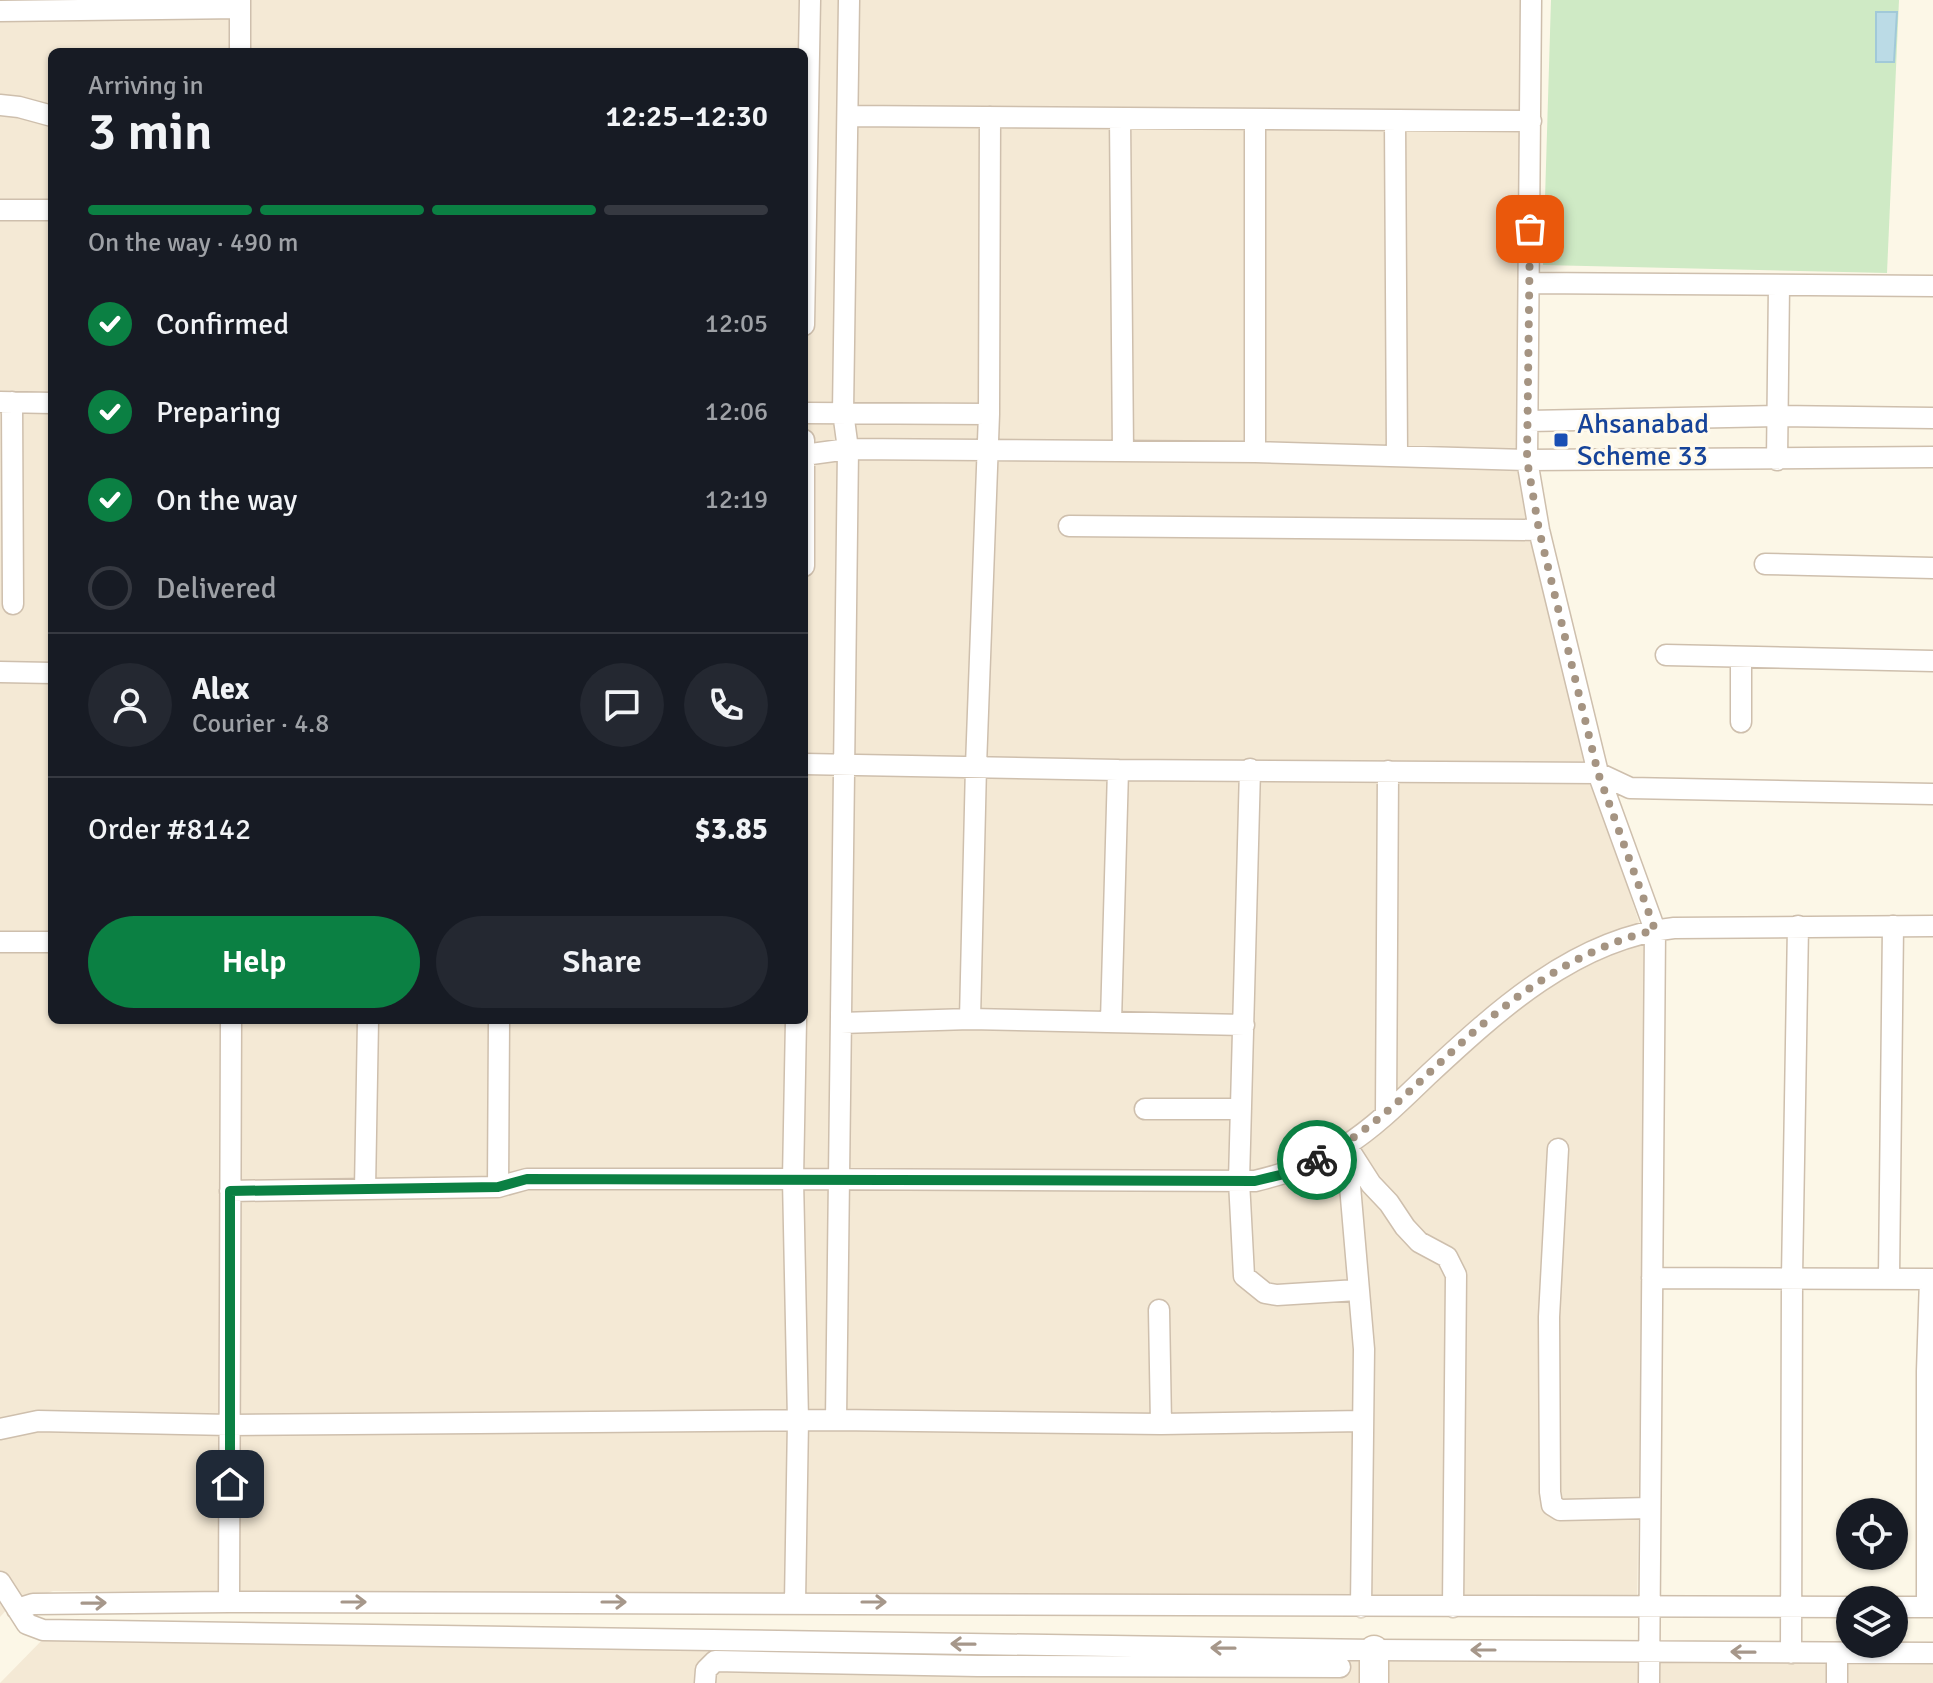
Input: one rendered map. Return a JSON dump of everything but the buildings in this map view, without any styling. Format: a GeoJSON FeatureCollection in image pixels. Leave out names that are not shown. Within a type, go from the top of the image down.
{"type":"FeatureCollection","features":[{"type":"Feature","properties":{"kind":"street"},"geometry":{"type":"LineString","coordinates":[[808,58],[810,0]]}},
{"type":"Feature","properties":{"kind":"street"},"geometry":{"type":"LineString","coordinates":[[836,1420],[848,449],[843,412],[849,0]]}},
{"type":"Feature","properties":{"kind":"street"},"geometry":{"type":"LineString","coordinates":[[1531,0],[1527,460],[1539,530],[1598,773],[1655,930],[1649,1683]]}},
{"type":"Feature","properties":{"kind":"street"},"geometry":{"type":"LineString","coordinates":[[0,11],[240,4],[240,48]]}},
{"type":"Feature","properties":{"kind":"street"},"geometry":{"type":"LineString","coordinates":[[0,105],[48,115]]}},
{"type":"Feature","properties":{"kind":"street"},"geometry":{"type":"LineString","coordinates":[[849,116],[1531,121]]}},
{"type":"Feature","properties":{"kind":"street"},"geometry":{"type":"LineString","coordinates":[[970,1019],[989,414],[990,117]]}},
{"type":"Feature","properties":{"kind":"street"},"geometry":{"type":"LineString","coordinates":[[1120,118],[1123,451]]}},
{"type":"Feature","properties":{"kind":"street"},"geometry":{"type":"LineString","coordinates":[[1255,120],[1255,452]]}},
{"type":"Feature","properties":{"kind":"street"},"geometry":{"type":"LineString","coordinates":[[1395,121],[1397,455]]}},
{"type":"Feature","properties":{"kind":"street"},"geometry":{"type":"LineString","coordinates":[[0,210],[48,210]]}},
{"type":"Feature","properties":{"kind":"street"},"geometry":{"type":"LineString","coordinates":[[1529,283],[1933,286]]}},
{"type":"Feature","properties":{"kind":"street"},"geometry":{"type":"LineString","coordinates":[[1777,460],[1779,285]]}},
{"type":"Feature","properties":{"kind":"street"},"geometry":{"type":"LineString","coordinates":[[13,604],[6,402],[48,403]]}},
{"type":"Feature","properties":{"kind":"street"},"geometry":{"type":"LineString","coordinates":[[808,413],[989,414]]}},
{"type":"Feature","properties":{"kind":"street"},"geometry":{"type":"LineString","coordinates":[[1529,421],[1778,416],[1933,418]]}},
{"type":"Feature","properties":{"kind":"street"},"geometry":{"type":"LineString","coordinates":[[808,450],[1255,452],[1527,460],[1933,457]]}},
{"type":"Feature","properties":{"kind":"street"},"geometry":{"type":"LineString","coordinates":[[1069,526],[1539,530]]}},
{"type":"Feature","properties":{"kind":"street"},"geometry":{"type":"LineString","coordinates":[[1765,564],[1933,568]]}},
{"type":"Feature","properties":{"kind":"street"},"geometry":{"type":"LineString","coordinates":[[1666,655],[1933,661]]}},
{"type":"Feature","properties":{"kind":"street"},"geometry":{"type":"LineString","coordinates":[[1741,657],[1741,722]]}},
{"type":"Feature","properties":{"kind":"street"},"geometry":{"type":"LineString","coordinates":[[0,672],[48,673]]}},
{"type":"Feature","properties":{"kind":"street"},"geometry":{"type":"LineString","coordinates":[[808,764],[1118,770],[1598,773],[1630,788],[1933,794]]}},
{"type":"Feature","properties":{"kind":"street"},"geometry":{"type":"LineString","coordinates":[[1250,769],[1239,1181],[1244,1276],[1265,1293],[1277,1295],[1357,1290]]}},
{"type":"Feature","properties":{"kind":"street"},"geometry":{"type":"LineString","coordinates":[[1111,1021],[1118,770]]}},
{"type":"Feature","properties":{"kind":"street"},"geometry":{"type":"LineString","coordinates":[[1386,1114],[1388,771]]}},
{"type":"Feature","properties":{"kind":"street"},"geometry":{"type":"LineString","coordinates":[[1791,1653],[1792,1277],[1798,926]]}},
{"type":"Feature","properties":{"kind":"street"},"geometry":{"type":"LineString","coordinates":[[1889,1277],[1893,926]]}},
{"type":"Feature","properties":{"kind":"street"},"geometry":{"type":"LineString","coordinates":[[230,1191],[498,1187],[527,1179],[1255,1181],[1297,1171],[1346,1145],[1386,1114],[1484,1023],[1569,962],[1632,935],[1655,930],[1933,926]]}},
{"type":"Feature","properties":{"kind":"street"},"geometry":{"type":"LineString","coordinates":[[0,942],[48,942]]}},
{"type":"Feature","properties":{"kind":"street"},"geometry":{"type":"LineString","coordinates":[[841,1023],[970,1019],[1244,1025]]}},
{"type":"Feature","properties":{"kind":"street"},"geometry":{"type":"LineString","coordinates":[[229,1602],[231,1024]]}},
{"type":"Feature","properties":{"kind":"street"},"geometry":{"type":"LineString","coordinates":[[365,1189],[368,1024]]}},
{"type":"Feature","properties":{"kind":"street"},"geometry":{"type":"LineString","coordinates":[[498,1187],[499,1024]]}},
{"type":"Feature","properties":{"kind":"street"},"geometry":{"type":"LineString","coordinates":[[795,1602],[798,1420],[793,1179],[796,1024]]}},
{"type":"Feature","properties":{"kind":"street"},"geometry":{"type":"LineString","coordinates":[[1145,1109],[1241,1109]]}},
{"type":"Feature","properties":{"kind":"street"},"geometry":{"type":"LineString","coordinates":[[1346,1145],[1364,1349],[1361,1607]]}},
{"type":"Feature","properties":{"kind":"street"},"geometry":{"type":"LineString","coordinates":[[1346,1145],[1371,1184],[1405,1227],[1419,1242],[1447,1257],[1456,1275],[1453,1607]]}},
{"type":"Feature","properties":{"kind":"street"},"geometry":{"type":"LineString","coordinates":[[1558,1149],[1549,1317],[1552,1505],[1560,1510],[1650,1508]]}},
{"type":"Feature","properties":{"kind":"street"},"geometry":{"type":"LineString","coordinates":[[1652,1278],[1932,1279],[1927,1371],[1930,1607],[1908,1607]]}},
{"type":"Feature","properties":{"kind":"street"},"geometry":{"type":"LineString","coordinates":[[1159,1310],[1161,1424]]}},
{"type":"Feature","properties":{"kind":"street"},"geometry":{"type":"LineString","coordinates":[[0,1429],[38,1421],[230,1425],[798,1420],[1161,1424],[1363,1421]]}},
{"type":"Feature","properties":{"kind":"street"},"geometry":{"type":"LineString","coordinates":[[6,1596],[33,1604],[795,1602],[1836,1607]]}},
{"type":"Feature","properties":{"kind":"street"},"geometry":{"type":"LineString","coordinates":[[6,1596],[27,1624],[43,1630],[1374,1650],[1836,1653]]}},
{"type":"Feature","properties":{"kind":"street"},"geometry":{"type":"LineString","coordinates":[[1374,1650],[1374,1683]]}},
{"type":"Feature","properties":{"kind":"street"},"geometry":{"type":"LineString","coordinates":[[1908,1653],[1933,1653]]}},
{"type":"Feature","properties":{"kind":"street"},"geometry":{"type":"LineString","coordinates":[[1837,1658],[1837,1683]]}},
{"type":"Feature","properties":{"kind":"street"},"geometry":{"type":"LineString","coordinates":[[705,1683],[706,1670],[715,1661],[977,1675],[1238,1675],[1340,1667]]}},
{"type":"Feature","properties":{"kind":"shaded area"},"geometry":{"type":"Polygon","coordinates":[[[0,0],[1521,0],[1526,524],[1587,761],[1647,947],[1637,1608],[53,1591],[9,1607],[0,1617],[0,0]]]}},
{"type":"Feature","properties":{"kind":"shaded area"},"geometry":{"type":"Polygon","coordinates":[[[48,1634],[1836,1647],[1836,1658],[1908,1658],[1908,1648],[1933,1648],[1933,1683],[0,1683],[48,1634]]]}},
{"type":"Feature","properties":{"kind":"green space"},"geometry":{"type":"Polygon","coordinates":[[[1551,0],[1899,0],[1887,273],[1543,265],[1551,0]]]}},
{"type":"Feature","properties":{"kind":"water"},"geometry":{"type":"Polygon","coordinates":[[[1876,12],[1897,12],[1894,62],[1876,62],[1876,12]]]}},
{"type":"Feature","properties":{"kind":"way so far"},"geometry":{"type":"LineString","coordinates":[[1317,1160],[1346,1145],[1386,1114],[1484,1023],[1569,962],[1632,935],[1655,930],[1598,773],[1539,530],[1527,460],[1530,229]]}},
{"type":"Feature","properties":{"kind":"place","name":"Ahsanabad Scheme 33"},"geometry":{"type":"Point","coordinates":[1561,440]}},
{"type":"Feature","properties":{"kind":"route"},"geometry":{"type":"LineString","coordinates":[[230,1484],[230,1191],[498,1187],[527,1179],[1255,1181],[1297,1171],[1317,1160]]}}]}
